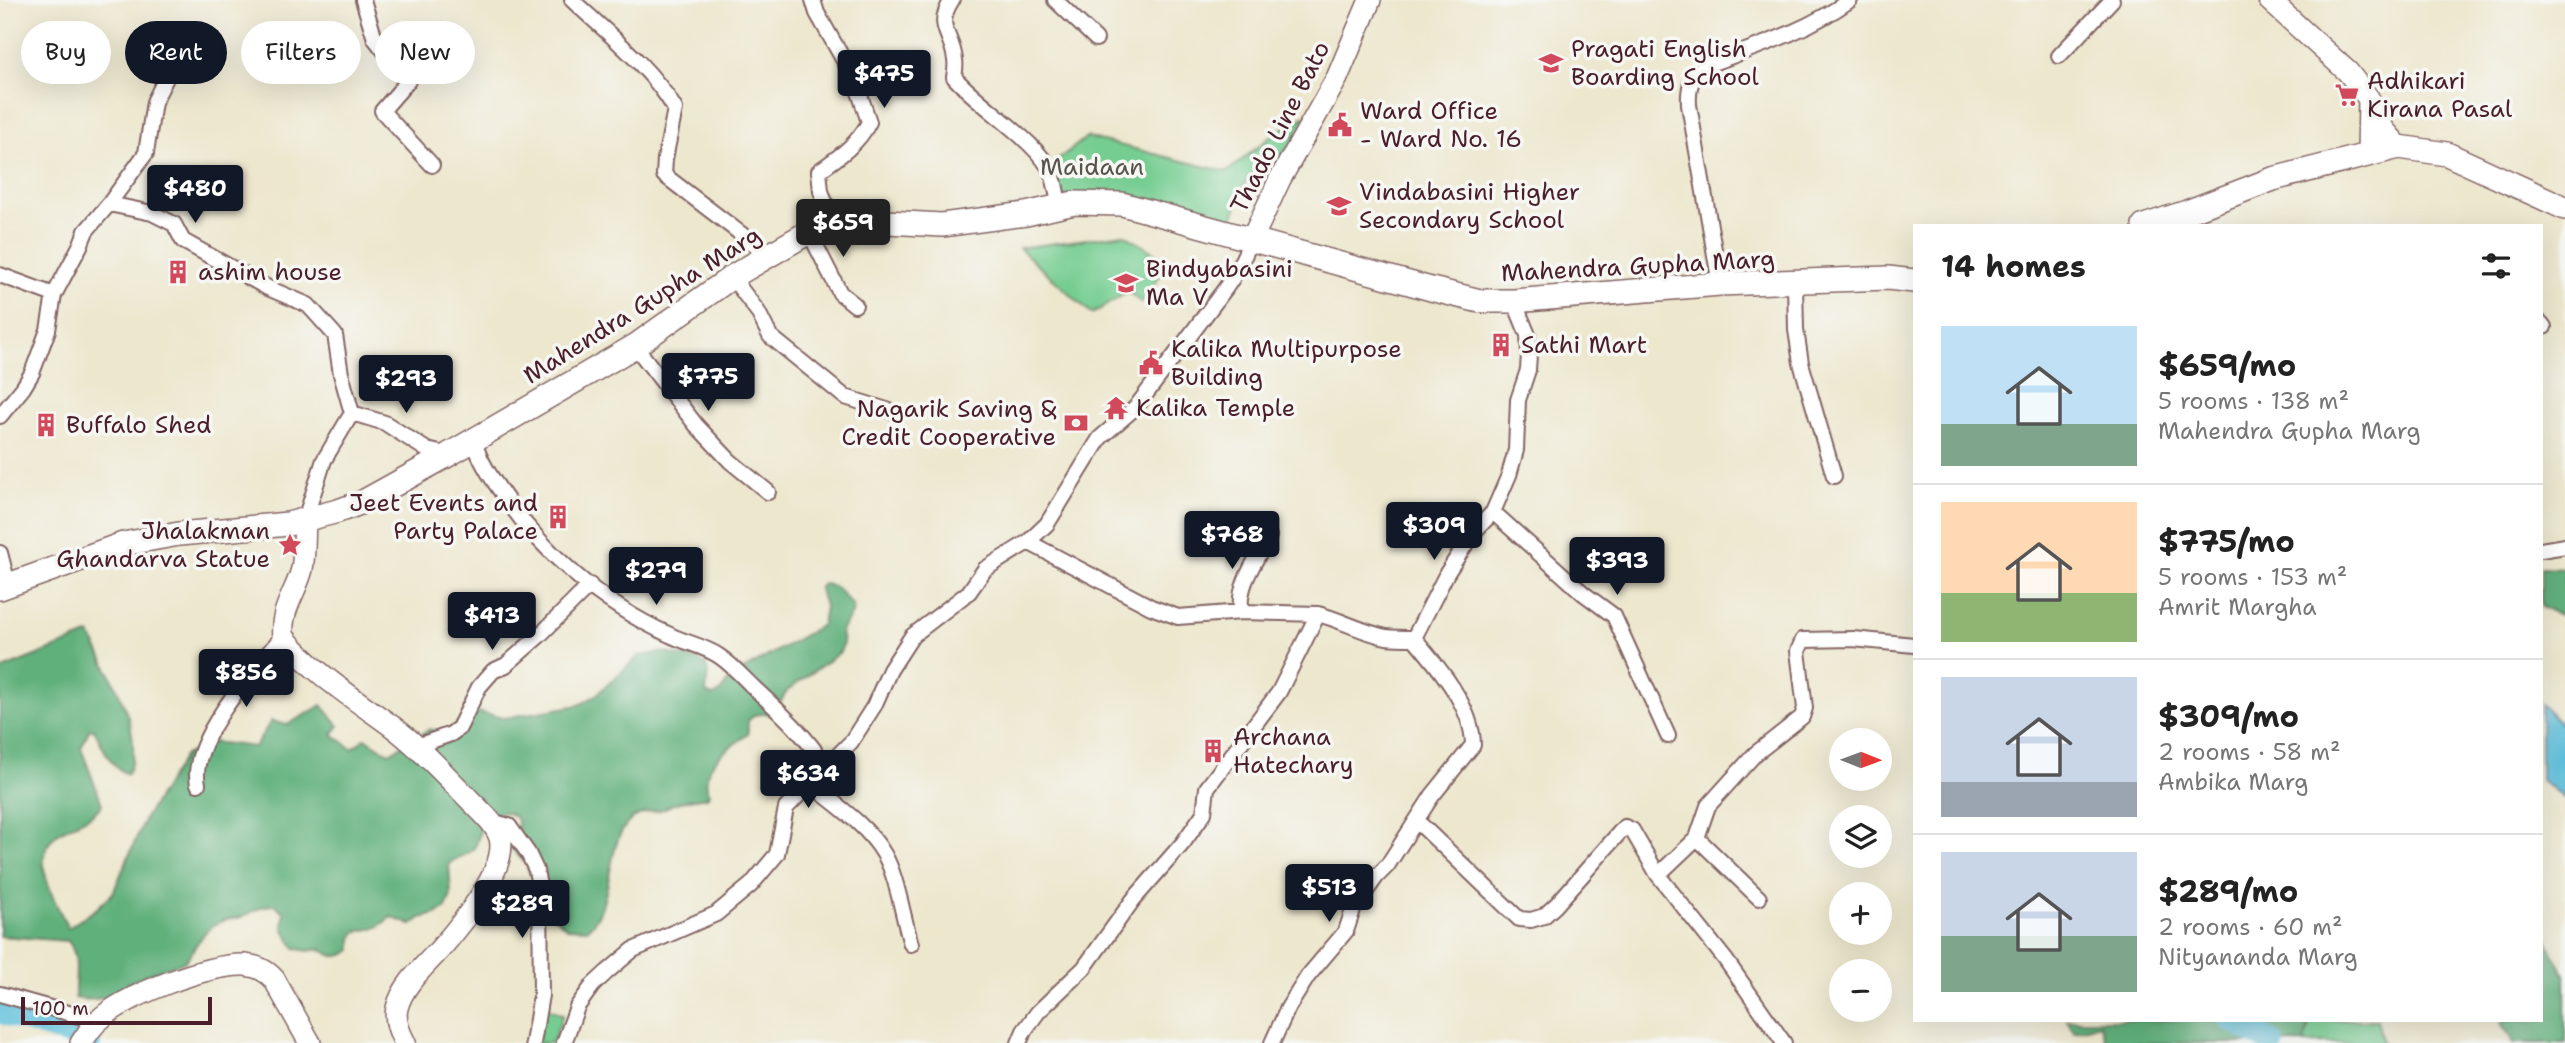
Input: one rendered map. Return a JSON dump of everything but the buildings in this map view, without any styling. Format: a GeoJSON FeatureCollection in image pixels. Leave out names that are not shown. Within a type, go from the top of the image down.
{"type":"FeatureCollection","features":[{"type":"Feature","properties":{"kind":"main road","name":"Thado Line Bato"},"geometry":{"type":"LineString","coordinates":[[1252,239],[1280,179],[1337,78],[1370,0]]}},
{"type":"Feature","properties":{"kind":"main road"},"geometry":{"type":"LineString","coordinates":[[2269,0],[2348,72],[2369,99],[2384,130],[2399,147]]}},
{"type":"Feature","properties":{"kind":"main road"},"geometry":{"type":"LineString","coordinates":[[2368,155],[2369,99]]}},
{"type":"Feature","properties":{"kind":"main road"},"geometry":{"type":"LineString","coordinates":[[2157,224],[2191,219],[2273,179],[2399,147],[2447,154],[2565,208]]}},
{"type":"Feature","properties":{"kind":"main road","name":"Mahendra Gupha Marg"},"geometry":{"type":"LineString","coordinates":[[4,586],[122,544],[179,534],[288,524],[363,502],[635,346],[732,277],[831,219],[942,225],[1026,214],[1074,204],[1122,204],[1480,300],[1514,301],[1720,284],[1888,278],[1913,281]]}},
{"type":"Feature","properties":{"kind":"main road"},"geometry":{"type":"LineString","coordinates":[[305,519],[302,568],[284,612],[283,636],[328,679],[417,746],[495,828],[500,839],[494,873],[443,946],[406,989],[399,1002],[396,1015],[398,1029],[405,1043]]}},
{"type":"Feature","properties":{"kind":"main road"},"geometry":{"type":"LineString","coordinates":[[89,1032],[111,1010],[150,991],[213,969],[246,965],[266,970],[274,979],[310,1043]]}},
{"type":"Feature","properties":{"kind":"street"},"geometry":{"type":"LineString","coordinates":[[363,0],[375,39],[408,81],[382,111],[432,165]]}},
{"type":"Feature","properties":{"kind":"street"},"geometry":{"type":"LineString","coordinates":[[572,0],[648,74],[667,95],[675,109],[664,175],[770,256]]}},
{"type":"Feature","properties":{"kind":"street"},"geometry":{"type":"LineString","coordinates":[[813,0],[821,22],[843,55],[855,80],[869,122],[864,132],[841,156],[820,171],[821,191],[831,219]]}},
{"type":"Feature","properties":{"kind":"street"},"geometry":{"type":"LineString","coordinates":[[952,0],[944,12],[943,28],[955,60],[954,77],[969,94],[1040,153],[1052,173],[1060,207]]}},
{"type":"Feature","properties":{"kind":"street"},"geometry":{"type":"LineString","coordinates":[[1055,0],[1096,38]]}},
{"type":"Feature","properties":{"kind":"street"},"geometry":{"type":"LineString","coordinates":[[1720,284],[1689,105],[1690,83],[1696,73],[1707,65],[1792,33],[1830,15],[1850,0]]}},
{"type":"Feature","properties":{"kind":"street"},"geometry":{"type":"LineString","coordinates":[[2059,56],[2112,0]]}},
{"type":"Feature","properties":{"kind":"street"},"geometry":{"type":"LineString","coordinates":[[0,416],[32,373],[48,330],[54,295],[86,231],[146,153],[154,102],[163,84]]}},
{"type":"Feature","properties":{"kind":"street"},"geometry":{"type":"LineString","coordinates":[[109,204],[152,213],[174,223],[183,241],[268,288],[308,305],[335,335],[341,374],[352,413],[324,460],[305,519]]}},
{"type":"Feature","properties":{"kind":"street"},"geometry":{"type":"LineString","coordinates":[[809,232],[840,293],[855,305]]}},
{"type":"Feature","properties":{"kind":"street"},"geometry":{"type":"LineString","coordinates":[[564,1043],[577,1007],[593,985],[607,972],[634,950],[716,914],[751,885],[777,854],[786,808],[851,742],[874,706],[890,670],[912,636],[969,592],[985,569],[1028,542],[1047,524],[1100,438],[1136,407],[1225,289],[1252,239]]}},
{"type":"Feature","properties":{"kind":"street"},"geometry":{"type":"LineString","coordinates":[[0,275],[54,295]]}},
{"type":"Feature","properties":{"kind":"street"},"geometry":{"type":"LineString","coordinates":[[732,277],[758,312],[770,336],[845,397],[890,411]]}},
{"type":"Feature","properties":{"kind":"street"},"geometry":{"type":"LineString","coordinates":[[1794,283],[1796,330],[1801,363],[1835,476]]}},
{"type":"Feature","properties":{"kind":"street"},"geometry":{"type":"LineString","coordinates":[[1414,638],[1447,573],[1473,533],[1493,512],[1509,475],[1516,450],[1518,400],[1528,370],[1528,335],[1514,301]]}},
{"type":"Feature","properties":{"kind":"street"},"geometry":{"type":"LineString","coordinates":[[635,346],[696,425],[730,461],[768,492]]}},
{"type":"Feature","properties":{"kind":"street"},"geometry":{"type":"LineString","coordinates":[[352,413],[385,423],[427,450],[448,455]]}},
{"type":"Feature","properties":{"kind":"street"},"geometry":{"type":"LineString","coordinates":[[474,440],[492,478],[517,516],[567,568],[670,635],[722,658],[786,718],[826,767]]}},
{"type":"Feature","properties":{"kind":"street"},"geometry":{"type":"LineString","coordinates":[[1493,512],[1583,593],[1614,616],[1668,736]]}},
{"type":"Feature","properties":{"kind":"street"},"geometry":{"type":"LineString","coordinates":[[1242,612],[1240,603],[1244,585],[1269,536]]}},
{"type":"Feature","properties":{"kind":"street"},"geometry":{"type":"LineString","coordinates":[[1028,542],[1151,607],[1178,617],[1242,612],[1318,614],[1372,633],[1414,638],[1455,690],[1473,736],[1473,745],[1432,796],[1387,866],[1353,910],[1346,931],[1308,976],[1272,1043]]}},
{"type":"Feature","properties":{"kind":"street"},"geometry":{"type":"LineString","coordinates":[[2543,550],[2565,546]]}},
{"type":"Feature","properties":{"kind":"street"},"geometry":{"type":"LineString","coordinates":[[0,553],[4,586]]}},
{"type":"Feature","properties":{"kind":"street"},"geometry":{"type":"LineString","coordinates":[[417,746],[451,734],[459,728],[479,687],[493,671],[506,665],[590,585]]}},
{"type":"Feature","properties":{"kind":"street"},"geometry":{"type":"LineString","coordinates":[[1019,1043],[1038,1012],[1084,968],[1133,900],[1183,843],[1204,813],[1207,788],[1279,692],[1318,614]]}},
{"type":"Feature","properties":{"kind":"street"},"geometry":{"type":"LineString","coordinates":[[198,783],[195,773],[197,763],[209,734],[239,688],[283,636]]}},
{"type":"Feature","properties":{"kind":"street"},"geometry":{"type":"LineString","coordinates":[[1658,875],[1697,838],[1708,806],[1755,754],[1801,717],[1805,708],[1798,651],[1803,640],[1853,639],[1913,645]]}},
{"type":"Feature","properties":{"kind":"street"},"geometry":{"type":"LineString","coordinates":[[809,783],[866,831],[885,856],[911,944]]}},
{"type":"Feature","properties":{"kind":"street"},"geometry":{"type":"LineString","coordinates":[[1417,821],[1519,919],[1531,920],[1544,916],[1625,827],[1632,830],[1658,875],[1725,960],[1784,1043]]}},
{"type":"Feature","properties":{"kind":"street"},"geometry":{"type":"LineString","coordinates":[[495,828],[498,823],[505,823],[512,830],[536,870],[540,892],[541,995],[533,1043]]}},
{"type":"Feature","properties":{"kind":"street"},"geometry":{"type":"LineString","coordinates":[[1697,838],[1759,898]]}},
{"type":"Feature","properties":{"kind":"street"},"geometry":{"type":"LineString","coordinates":[[0,994],[89,1032]]}},
{"type":"Feature","properties":{"kind":"green space","name":"Maidaan"},"geometry":{"type":"Polygon","coordinates":[[[1306,116],[1289,148],[1244,184],[1232,220],[1111,192],[1059,197],[1051,165],[1087,137],[1227,172],[1276,132],[1306,116]]]}},
{"type":"Feature","properties":{"kind":"green space"},"geometry":{"type":"Polygon","coordinates":[[[1124,234],[1169,262],[1142,303],[1128,292],[1092,314],[1019,248],[1124,234]]]}},
{"type":"Feature","properties":{"kind":"green space"},"geometry":{"type":"Polygon","coordinates":[[[2543,567],[2565,568],[2565,617],[2543,608],[2543,567]]]}},
{"type":"Feature","properties":{"kind":"green space"},"geometry":{"type":"Polygon","coordinates":[[[823,583],[837,588],[853,606],[852,614],[841,631],[843,644],[840,652],[787,691],[771,713],[754,715],[748,721],[748,734],[711,766],[707,775],[707,797],[675,803],[641,814],[627,824],[619,836],[614,852],[603,904],[597,918],[587,929],[567,928],[554,917],[542,884],[529,872],[527,865],[513,850],[512,836],[518,827],[516,818],[501,812],[484,817],[476,846],[468,854],[449,864],[451,895],[446,908],[421,918],[412,925],[391,917],[378,927],[356,932],[352,938],[352,950],[340,956],[333,956],[321,949],[307,951],[295,948],[283,928],[284,913],[276,905],[266,906],[241,917],[217,923],[201,938],[184,962],[141,977],[103,997],[86,1000],[75,998],[76,961],[68,941],[0,936],[0,670],[90,634],[115,684],[129,722],[133,741],[127,774],[111,761],[94,729],[89,730],[81,748],[102,804],[90,816],[52,838],[46,850],[46,876],[68,928],[96,909],[113,893],[145,818],[185,755],[213,742],[255,747],[271,721],[287,725],[322,705],[339,726],[332,734],[352,749],[365,738],[389,753],[430,729],[445,733],[473,711],[504,718],[579,705],[595,696],[639,656],[663,652],[697,660],[706,665],[706,693],[713,696],[720,692],[731,677],[822,625],[825,606],[819,588],[823,583]]]}},
{"type":"Feature","properties":{"kind":"green space"},"geometry":{"type":"Polygon","coordinates":[[[2543,915],[2548,943],[2565,975],[2565,1043],[2514,1043],[2501,1023],[2543,1022],[2543,915]]]}},
{"type":"Feature","properties":{"kind":"green space"},"geometry":{"type":"Polygon","coordinates":[[[545,1007],[563,1015],[552,1043],[537,1043],[545,1007]]]}},
{"type":"Feature","properties":{"kind":"green space"},"geometry":{"type":"Polygon","coordinates":[[[2068,1022],[2309,1022],[2304,1043],[2106,1043],[2100,1024],[2074,1032],[2068,1022]]]}},
{"type":"Feature","properties":{"kind":"green space"},"geometry":{"type":"Polygon","coordinates":[[[2309,1022],[2378,1022],[2383,1043],[2304,1043],[2309,1022]]]}},
{"type":"Feature","properties":{"kind":"water"},"geometry":{"type":"Polygon","coordinates":[[[2543,706],[2565,727],[2565,799],[2543,782],[2543,706]]]}},
{"type":"Feature","properties":{"kind":"waterway"},"geometry":{"type":"LineString","coordinates":[[0,1012],[84,1039],[89,1043]]}},
{"type":"Feature","properties":{"kind":"waterway"},"geometry":{"type":"LineString","coordinates":[[2234,1022],[2273,1043]]}},
{"type":"Feature","properties":{"kind":"place","name":"Pragati English Boarding School"},"geometry":{"type":"Point","coordinates":[1551,63]}},
{"type":"Feature","properties":{"kind":"place","name":"Adhikari Kirana Pasal"},"geometry":{"type":"Point","coordinates":[2347,95]}},
{"type":"Feature","properties":{"kind":"place","name":"Ward Office - Ward No. 16"},"geometry":{"type":"Point","coordinates":[1340,125]}},
{"type":"Feature","properties":{"kind":"place","name":"Vindabasini Higher Secondary School"},"geometry":{"type":"Point","coordinates":[1339,206]}},
{"type":"Feature","properties":{"kind":"place","name":"ashim house"},"geometry":{"type":"Point","coordinates":[178,272]}},
{"type":"Feature","properties":{"kind":"place","name":"Bindyabasini Ma V"},"geometry":{"type":"Point","coordinates":[1126,283]}},
{"type":"Feature","properties":{"kind":"place","name":"Sathi Mart"},"geometry":{"type":"Point","coordinates":[1501,345]}},
{"type":"Feature","properties":{"kind":"place","name":"Kalika Multipurpose Building"},"geometry":{"type":"Point","coordinates":[1151,363]}},
{"type":"Feature","properties":{"kind":"place","name":"Kalika Temple"},"geometry":{"type":"Point","coordinates":[1116,408]}},
{"type":"Feature","properties":{"kind":"place","name":"Nagarik Saving & Credit Cooperative"},"geometry":{"type":"Point","coordinates":[1076,423]}},
{"type":"Feature","properties":{"kind":"place","name":"Buffalo Shed"},"geometry":{"type":"Point","coordinates":[46,425]}},
{"type":"Feature","properties":{"kind":"place","name":"Jeet Events and Party Palace"},"geometry":{"type":"Point","coordinates":[558,517]}},
{"type":"Feature","properties":{"kind":"place","name":"Jhalakman Ghandarva Statue"},"geometry":{"type":"Point","coordinates":[290,545]}},
{"type":"Feature","properties":{"kind":"place","name":"Archana Hatechary"},"geometry":{"type":"Point","coordinates":[1213,751]}}]}
